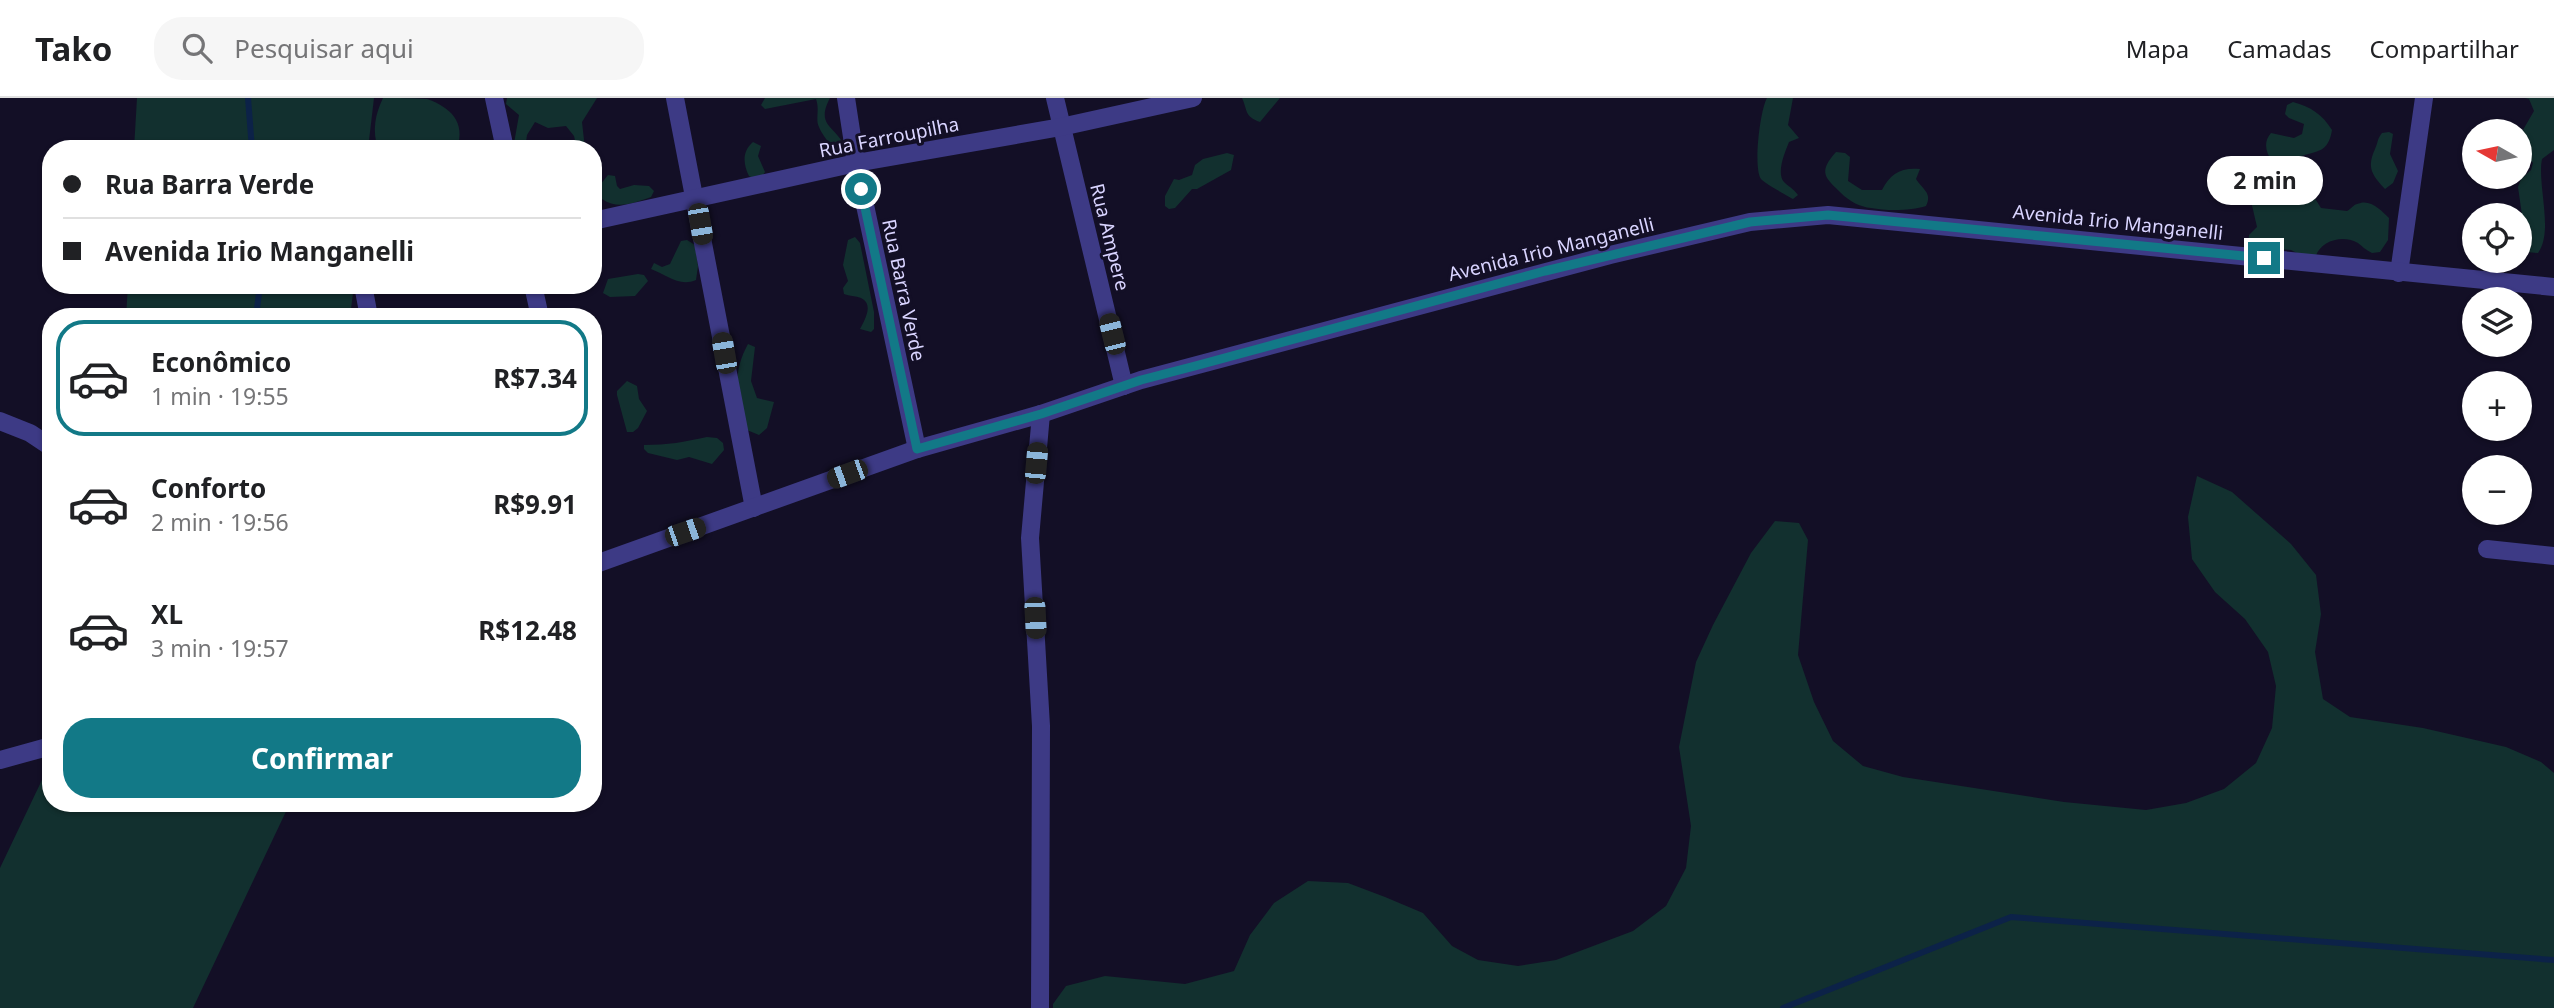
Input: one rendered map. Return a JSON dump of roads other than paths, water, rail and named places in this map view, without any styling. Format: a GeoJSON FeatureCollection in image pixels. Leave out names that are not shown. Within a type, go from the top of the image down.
{"type":"FeatureCollection","features":[{"type":"Feature","properties":{"kind":"street"},"geometry":{"type":"LineString","coordinates":[[494,98],[503,140]]}},
{"type":"Feature","properties":{"kind":"street"},"geometry":{"type":"LineString","coordinates":[[675,98],[754,508]]}},
{"type":"Feature","properties":{"kind":"street","name":"Rua Barra Verde"},"geometry":{"type":"LineString","coordinates":[[846,98],[856,163],[917,449]]}},
{"type":"Feature","properties":{"kind":"street","name":"Rua Ampere"},"geometry":{"type":"LineString","coordinates":[[1055,98],[1124,386]]}},
{"type":"Feature","properties":{"kind":"street","name":"Rua Farroupilha"},"geometry":{"type":"LineString","coordinates":[[602,219],[856,163],[1061,127],[1193,98]]}},
{"type":"Feature","properties":{"kind":"street"},"geometry":{"type":"LineString","coordinates":[[2399,273],[2424,98]]}},
{"type":"Feature","properties":{"kind":"street","name":"Avenida Irio Manganelli"},"geometry":{"type":"LineString","coordinates":[[602,561],[917,449],[1041,414],[1124,386],[1545,271],[1763,221],[1828,215],[2554,287]]}},
{"type":"Feature","properties":{"kind":"street"},"geometry":{"type":"LineString","coordinates":[[1040,1008],[1041,726],[1030,538],[1041,414]]}},
{"type":"Feature","properties":{"kind":"street"},"geometry":{"type":"LineString","coordinates":[[0,421],[42,441]]}},
{"type":"Feature","properties":{"kind":"street"},"geometry":{"type":"LineString","coordinates":[[2487,549],[2554,556]]}},
{"type":"Feature","properties":{"kind":"street"},"geometry":{"type":"LineString","coordinates":[[0,760],[42,749]]}},
{"type":"Feature","properties":{"kind":"waterway"},"geometry":{"type":"LineString","coordinates":[[248,98],[251,140]]}},
{"type":"Feature","properties":{"kind":"waterway"},"geometry":{"type":"LineString","coordinates":[[257,308],[259,294]]}},
{"type":"Feature","properties":{"kind":"waterway"},"geometry":{"type":"LineString","coordinates":[[1783,1008],[2011,917],[2554,960]]}}]}
